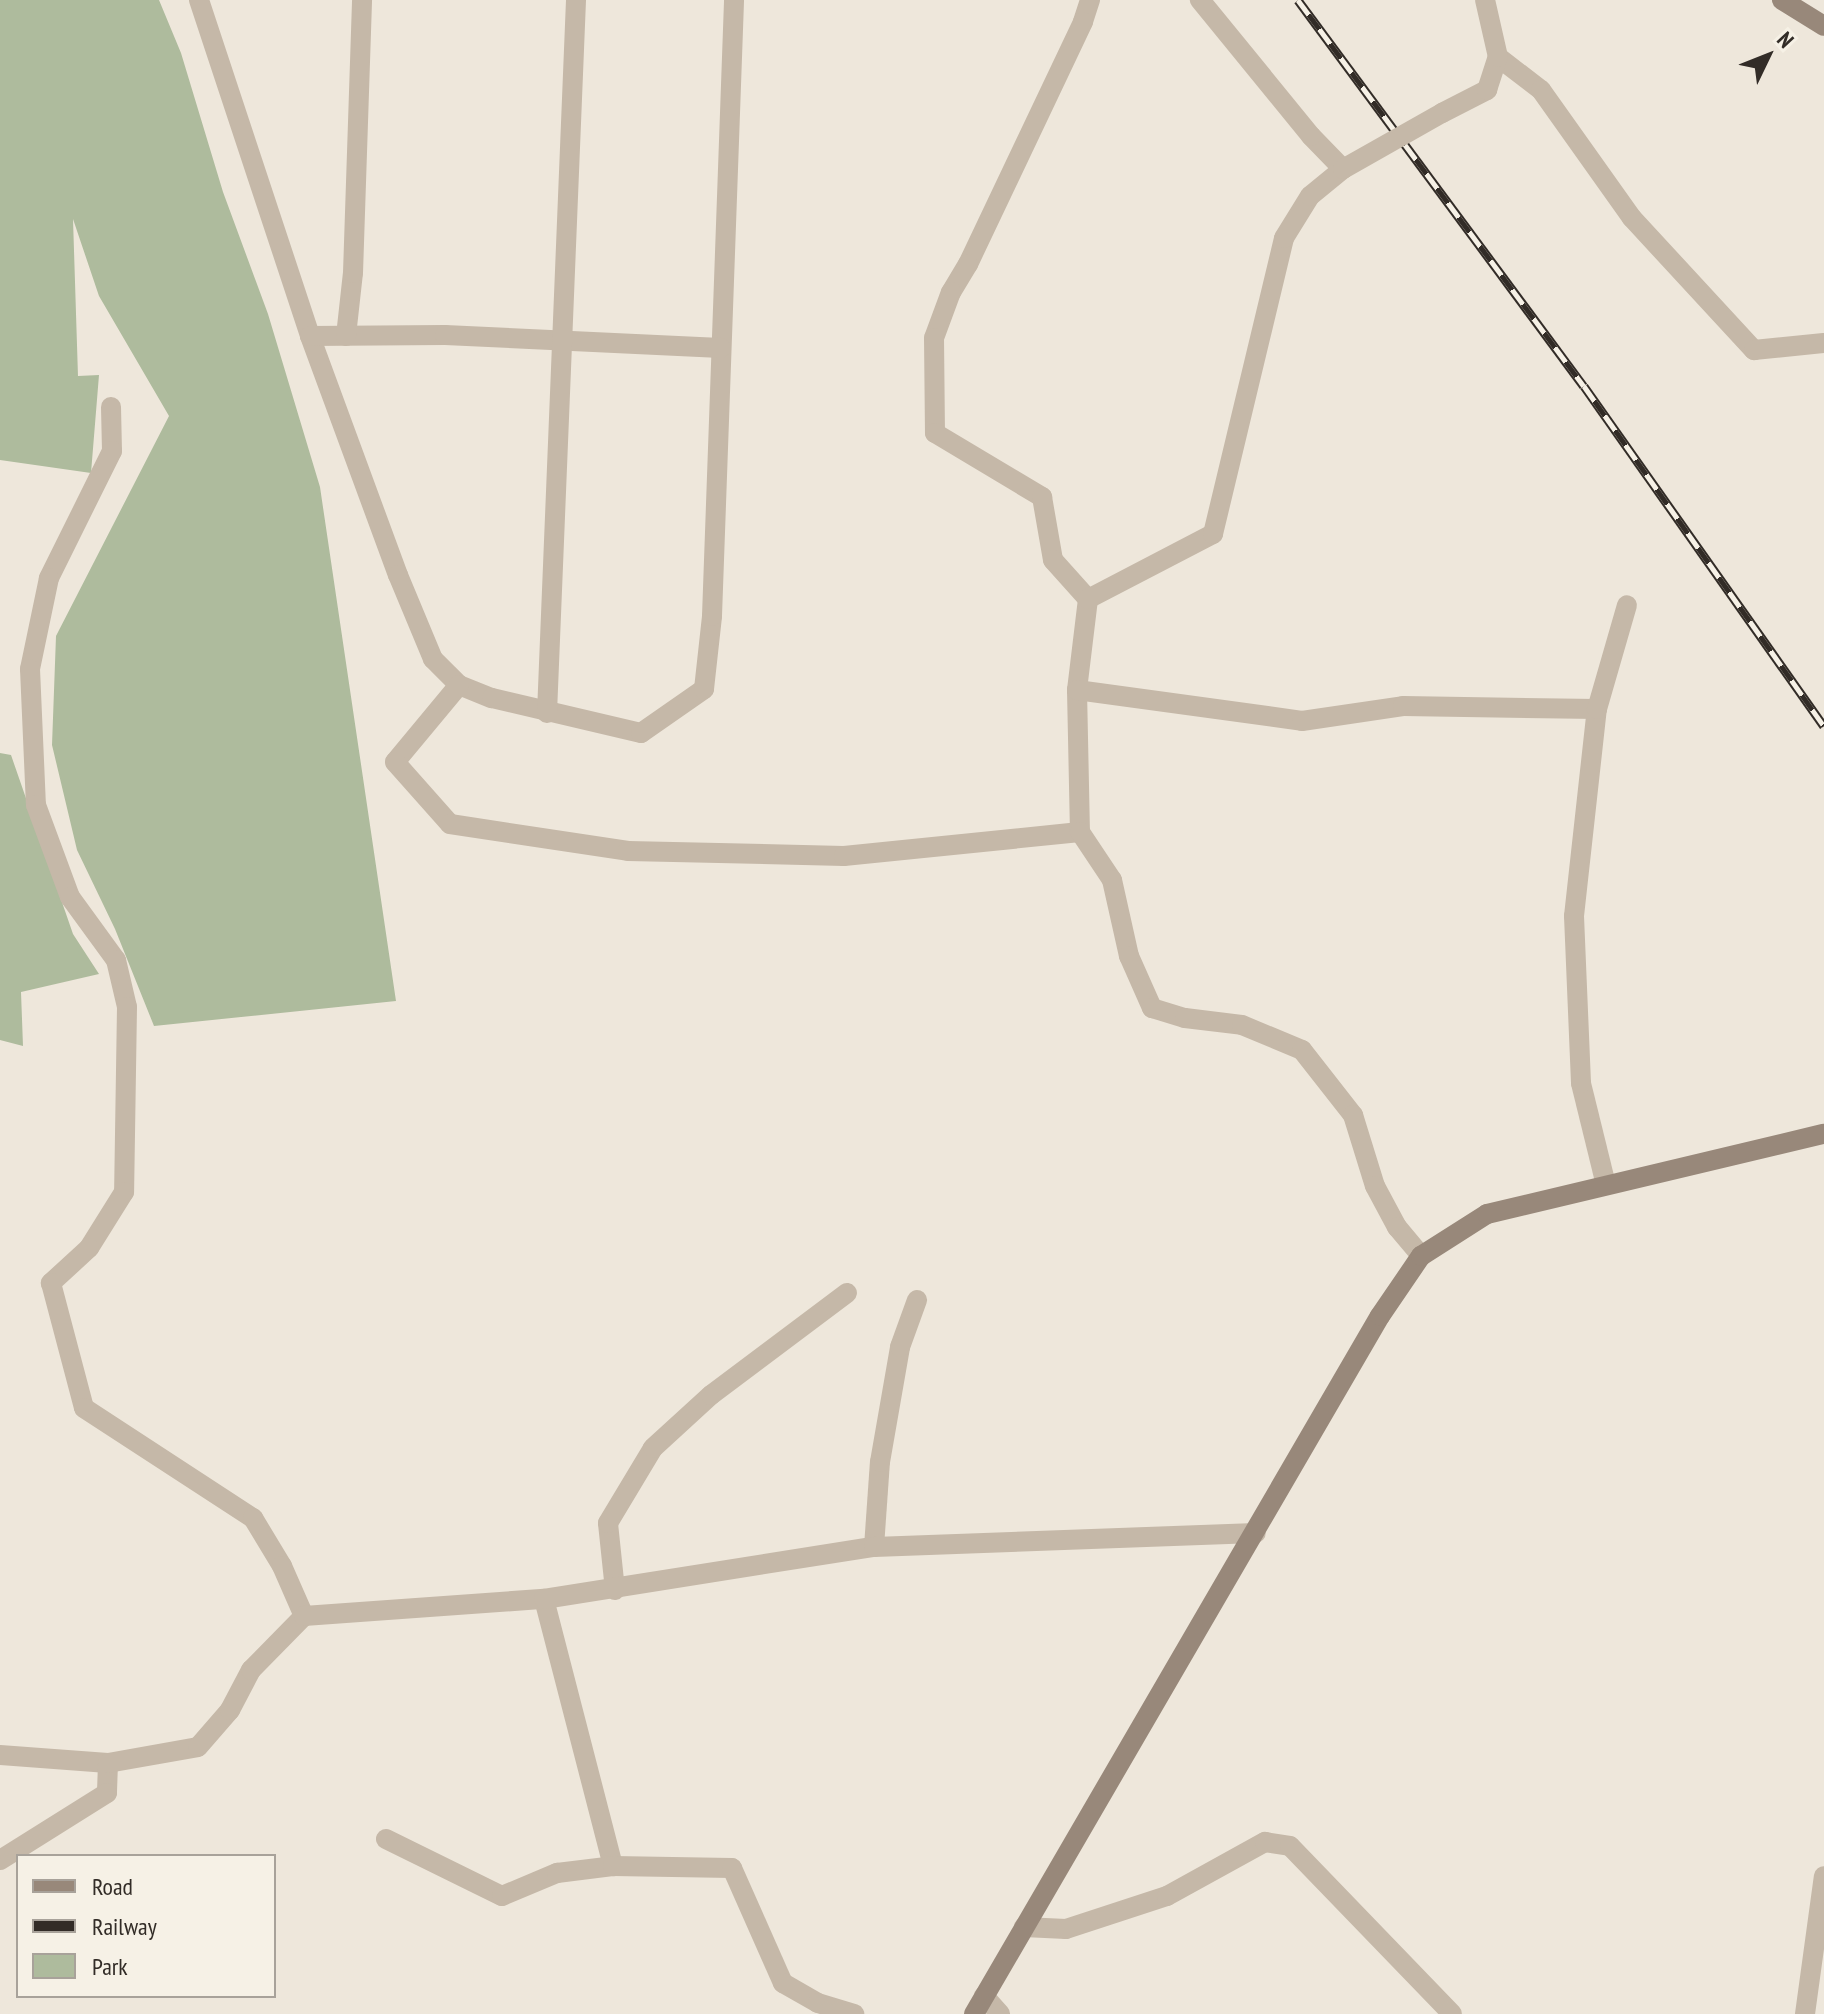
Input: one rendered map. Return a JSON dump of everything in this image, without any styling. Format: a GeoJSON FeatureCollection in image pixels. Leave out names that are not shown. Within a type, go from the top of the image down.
{"type":"FeatureCollection","features":[{"type":"Feature","properties":{"kind":"street"},"geometry":{"type":"LineString","coordinates":[[199,0],[310,336],[433,659],[459,685],[547,713],[641,733],[704,689],[712,616],[734,0]]}},
{"type":"Feature","properties":{"kind":"street"},"geometry":{"type":"LineString","coordinates":[[346,336],[353,273],[362,0]]}},
{"type":"Feature","properties":{"kind":"street"},"geometry":{"type":"LineString","coordinates":[[547,713],[576,0]]}},
{"type":"Feature","properties":{"kind":"street"},"geometry":{"type":"LineString","coordinates":[[1090,0],[1083,22],[982,236],[951,292],[934,338],[935,433],[1042,497],[1053,560],[1088,599],[1077,690],[1080,832],[1112,880],[1129,956],[1152,1008],[1185,1018],[1242,1025],[1302,1050],[1353,1115],[1375,1186],[1397,1227],[1421,1256]]}},
{"type":"Feature","properties":{"kind":"street"},"geometry":{"type":"LineString","coordinates":[[1200,0],[1311,136],[1343,169]]}},
{"type":"Feature","properties":{"kind":"street"},"geometry":{"type":"LineString","coordinates":[[1088,599],[1213,534],[1284,238],[1310,196],[1343,169],[1487,90],[1498,57],[1485,0]]}},
{"type":"Feature","properties":{"kind":"street"},"geometry":{"type":"LineString","coordinates":[[1782,0],[1824,26]]}},
{"type":"Feature","properties":{"kind":"street"},"geometry":{"type":"LineString","coordinates":[[1498,57],[1541,90],[1632,218],[1754,350],[1824,343]]}},
{"type":"Feature","properties":{"kind":"street"},"geometry":{"type":"LineString","coordinates":[[310,336],[445,335],[721,348]]}},
{"type":"Feature","properties":{"kind":"street"},"geometry":{"type":"LineString","coordinates":[[111,407],[112,451],[49,578],[30,669],[36,805],[70,897],[116,960],[127,1007],[124,1192],[89,1248],[51,1283],[84,1408],[228,1498],[253,1518],[282,1566],[304,1616]]}},
{"type":"Feature","properties":{"kind":"street"},"geometry":{"type":"LineString","coordinates":[[1606,1185],[1581,1083],[1574,916],[1597,709],[1627,605]]}},
{"type":"Feature","properties":{"kind":"street"},"geometry":{"type":"LineString","coordinates":[[459,685],[395,762],[450,824],[628,851],[829,856],[1080,832]]}},
{"type":"Feature","properties":{"kind":"street"},"geometry":{"type":"LineString","coordinates":[[1077,690],[1302,721],[1403,706],[1597,709]]}},
{"type":"Feature","properties":{"kind":"street"},"geometry":{"type":"LineString","coordinates":[[1000,2014],[979,2005],[1380,1316],[1421,1256],[1487,1214],[1824,1134]]}},
{"type":"Feature","properties":{"kind":"street"},"geometry":{"type":"LineString","coordinates":[[615,1590],[608,1523],[653,1448],[711,1395],[847,1293]]}},
{"type":"Feature","properties":{"kind":"street"},"geometry":{"type":"LineString","coordinates":[[874,1547],[880,1462],[900,1347],[917,1300]]}},
{"type":"Feature","properties":{"kind":"street"},"geometry":{"type":"LineString","coordinates":[[0,1755],[108,1763],[198,1747],[230,1710],[251,1670],[304,1616],[544,1599],[874,1547],[1256,1533]]}},
{"type":"Feature","properties":{"kind":"street"},"geometry":{"type":"LineString","coordinates":[[544,1599],[613,1866]]}},
{"type":"Feature","properties":{"kind":"street"},"geometry":{"type":"LineString","coordinates":[[0,1860],[107,1793],[108,1763]]}},
{"type":"Feature","properties":{"kind":"street"},"geometry":{"type":"LineString","coordinates":[[386,1839],[502,1896],[557,1873],[613,1866],[732,1868],[783,1983],[818,2003],[854,2014]]}},
{"type":"Feature","properties":{"kind":"street"},"geometry":{"type":"LineString","coordinates":[[1024,1927],[1066,1929],[1167,1896],[1265,1842],[1290,1846],[1452,2014]]}},
{"type":"Feature","properties":{"kind":"street"},"geometry":{"type":"LineString","coordinates":[[1805,2014],[1824,1876]]}},
{"type":"Feature","properties":{"kind":"green space"},"geometry":{"type":"Polygon","coordinates":[[[0,0],[159,0],[181,53],[223,192],[268,314],[320,487],[396,1001],[154,1026],[115,929],[77,850],[52,745],[56,636],[169,416],[99,296],[73,219],[78,376],[99,375],[91,473],[0,460],[0,0]]]}},
{"type":"Feature","properties":{"kind":"green space"},"geometry":{"type":"Polygon","coordinates":[[[0,753],[11,755],[73,934],[99,974],[21,992],[23,1046],[0,1040],[0,753]]]}},
{"type":"Feature","properties":{"kind":"railway"},"geometry":{"type":"LineString","coordinates":[[1298,0],[1584,386],[1824,726]]}}]}
